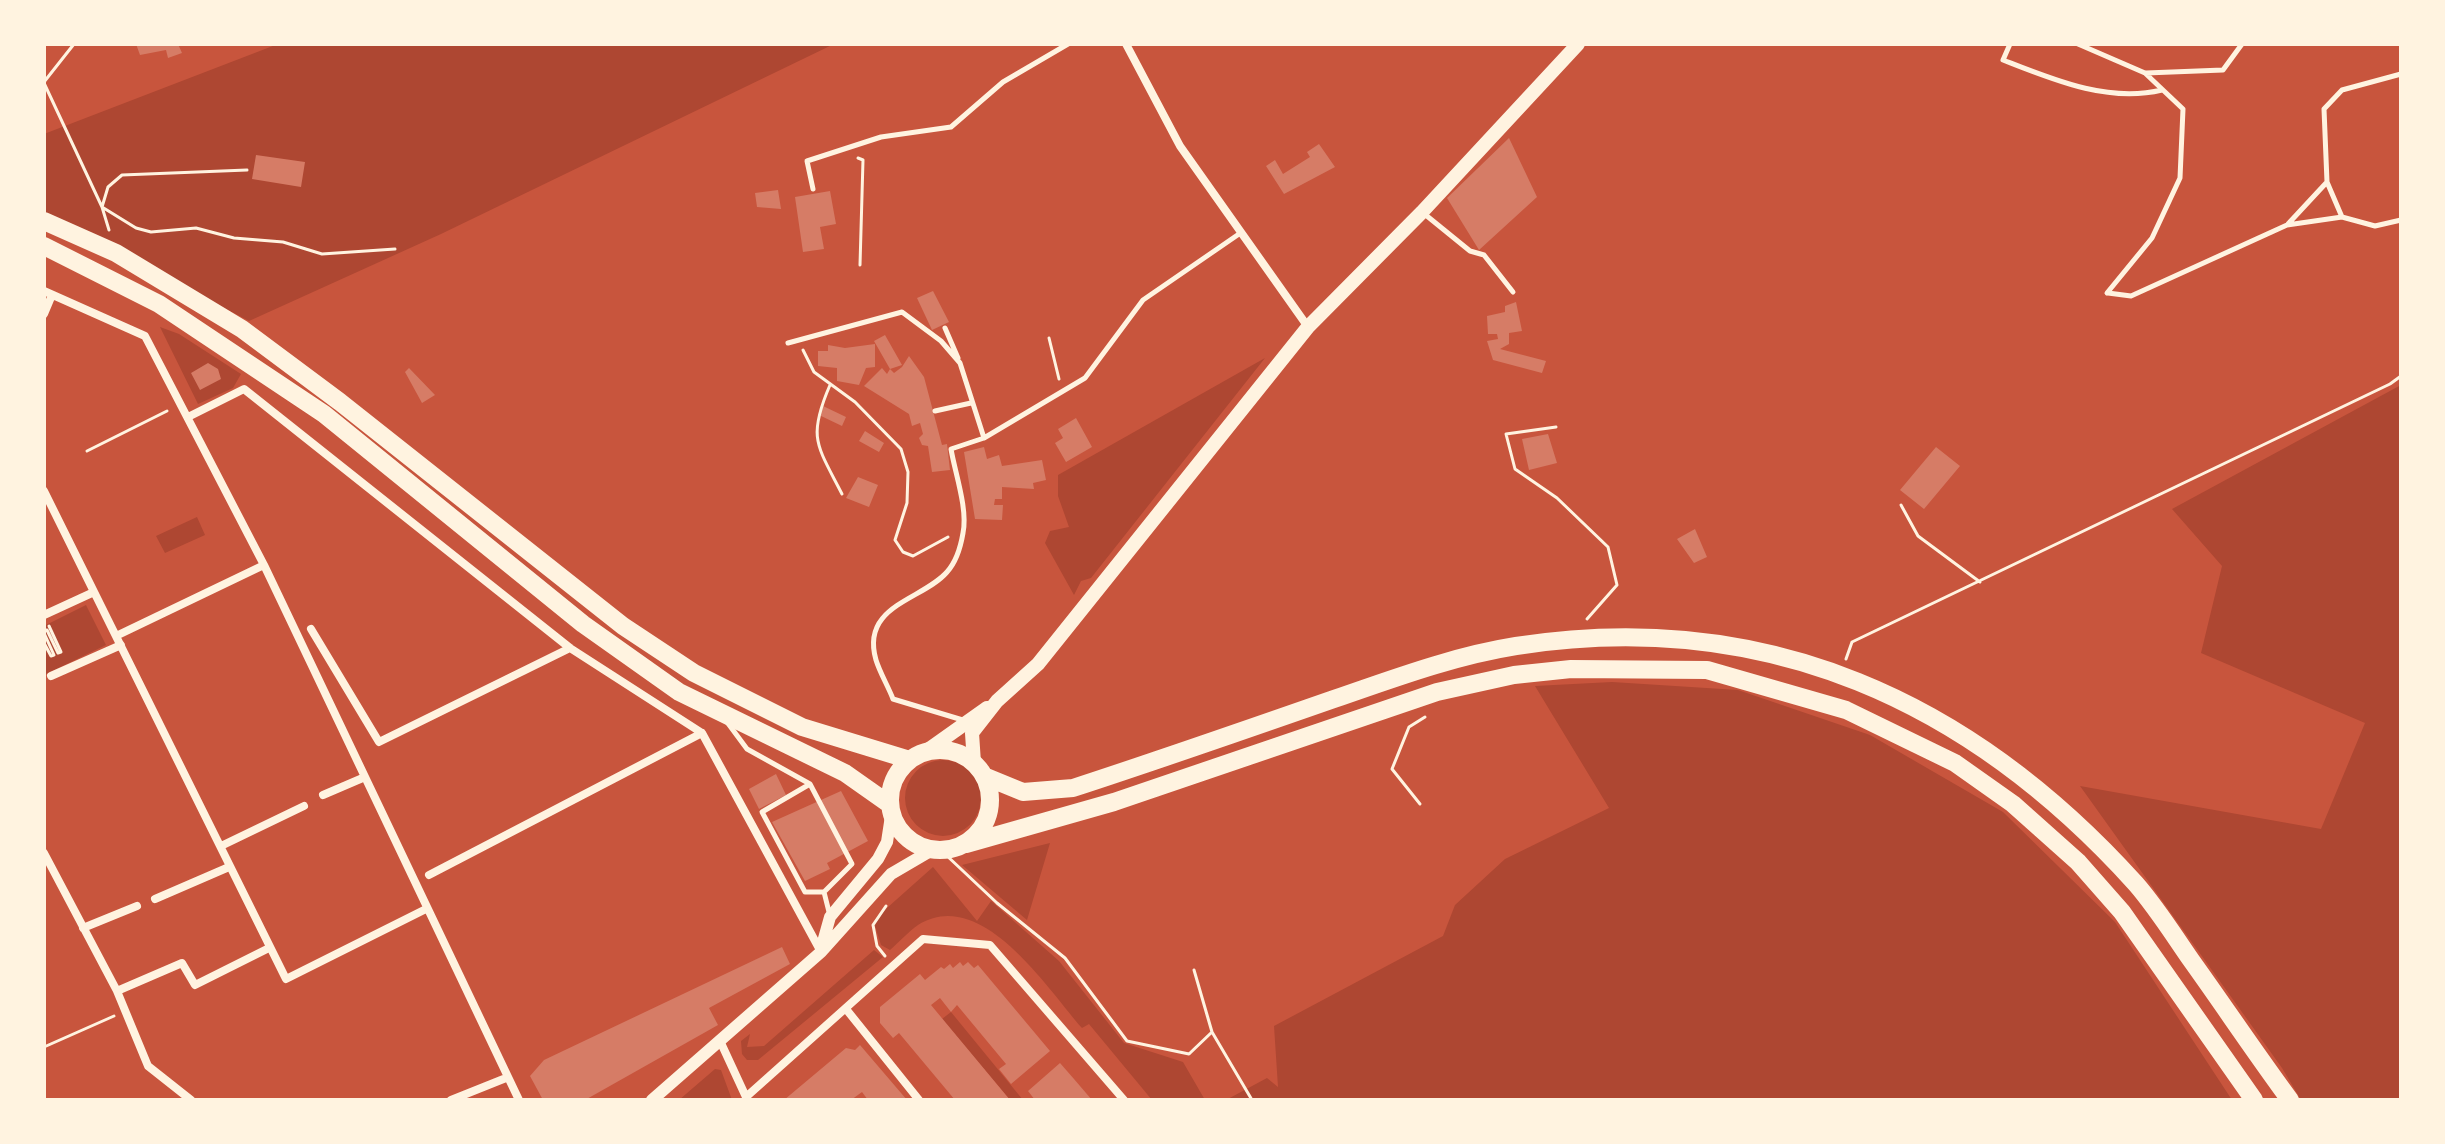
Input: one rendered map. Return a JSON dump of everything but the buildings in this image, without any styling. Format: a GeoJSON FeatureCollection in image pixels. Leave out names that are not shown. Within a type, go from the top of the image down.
{"type":"FeatureCollection","features":[{"type":"Feature","properties":{"kind":"highway"},"geometry":{"type":"LineString","coordinates":[[44,221],[116,253],[242,329],[340,402],[623,626],[694,673],[802,727],[917,756],[942,750],[962,755],[979,769],[1023,792],[1073,788],[1432,665],[1515,646],[1589,639],[1709,642],[1754,649],[1841,675],[1908,703],[1966,735],[2031,781],[2093,839],[2139,888],[2290,1100]]}},
{"type":"Feature","properties":{"kind":"highway"},"geometry":{"type":"LineString","coordinates":[[44,246],[159,304],[324,414],[583,624],[679,692],[845,773],[890,810]]}},
{"type":"Feature","properties":{"kind":"highway"},"geometry":{"type":"LineString","coordinates":[[917,756],[891,786],[890,810],[899,831],[912,843],[937,851],[1114,802],[1420,698],[1514,675],[1571,669],[1707,670],[1793,692],[1901,734],[1955,763],[2013,804],[2078,862],[2154,952],[2254,1100]]}},
{"type":"Feature","properties":{"kind":"highway"},"geometry":{"type":"LineString","coordinates":[[966,844],[981,830],[989,814],[991,796],[979,769]]}},
{"type":"Feature","properties":{"kind":"main road"},"geometry":{"type":"LineString","coordinates":[[979,769],[972,733],[997,701],[1047,653],[1308,327],[1422,212],[1578,44]]}},
{"type":"Feature","properties":{"kind":"main road"},"geometry":{"type":"LineString","coordinates":[[917,756],[997,701]]}},
{"type":"Feature","properties":{"kind":"street"},"geometry":{"type":"LineString","coordinates":[[1126,44],[1180,146],[1239,234],[1308,327]]}},
{"type":"Feature","properties":{"kind":"street"},"geometry":{"type":"LineString","coordinates":[[44,314],[48,293],[145,336],[264,565],[519,1100]]}},
{"type":"Feature","properties":{"kind":"street"},"geometry":{"type":"LineString","coordinates":[[188,417],[244,389],[570,648],[702,733],[821,952]]}},
{"type":"Feature","properties":{"kind":"street"},"geometry":{"type":"LineString","coordinates":[[44,491],[286,979],[426,909]]}},
{"type":"Feature","properties":{"kind":"street"},"geometry":{"type":"LineString","coordinates":[[51,676],[264,565]]}},
{"type":"Feature","properties":{"kind":"street"},"geometry":{"type":"LineString","coordinates":[[44,615],[94,592]]}},
{"type":"Feature","properties":{"kind":"street"},"geometry":{"type":"LineString","coordinates":[[311,629],[379,742],[570,648]]}},
{"type":"Feature","properties":{"kind":"street"},"geometry":{"type":"LineString","coordinates":[[429,875],[702,733]]}},
{"type":"Feature","properties":{"kind":"street"},"geometry":{"type":"LineString","coordinates":[[323,795],[365,777]]}},
{"type":"Feature","properties":{"kind":"street"},"geometry":{"type":"LineString","coordinates":[[221,846],[304,806]]}},
{"type":"Feature","properties":{"kind":"street"},"geometry":{"type":"LineString","coordinates":[[821,952],[830,917],[878,859],[887,842],[890,810]]}},
{"type":"Feature","properties":{"kind":"street"},"geometry":{"type":"LineString","coordinates":[[652,1100],[721,1043],[821,952],[891,874],[937,851]]}},
{"type":"Feature","properties":{"kind":"street"},"geometry":{"type":"LineString","coordinates":[[44,853],[117,991],[148,1066],[191,1100]]}},
{"type":"Feature","properties":{"kind":"street"},"geometry":{"type":"LineString","coordinates":[[155,899],[229,867]]}},
{"type":"Feature","properties":{"kind":"street"},"geometry":{"type":"LineString","coordinates":[[83,928],[137,906]]}},
{"type":"Feature","properties":{"kind":"street"},"geometry":{"type":"LineString","coordinates":[[721,1043],[746,1098],[923,939],[990,945],[1124,1100]]}},
{"type":"Feature","properties":{"kind":"street"},"geometry":{"type":"LineString","coordinates":[[117,991],[182,963],[195,985],[269,948]]}},
{"type":"Feature","properties":{"kind":"street"},"geometry":{"type":"LineString","coordinates":[[846,1009],[919,1100]]}},
{"type":"Feature","properties":{"kind":"street"},"geometry":{"type":"LineString","coordinates":[[451,1100],[506,1078]]}},
{"type":"Feature","properties":{"kind":"lane"},"geometry":{"type":"LineString","coordinates":[[813,189],[807,161],[881,137],[951,127],[1003,82],[1068,44]]}},
{"type":"Feature","properties":{"kind":"lane"},"geometry":{"type":"LineString","coordinates":[[2010,44],[2003,60],[2092,91],[2136,96],[2163,90]]}},
{"type":"Feature","properties":{"kind":"lane"},"geometry":{"type":"LineString","coordinates":[[2078,44],[2145,73],[2183,109],[2180,178],[2152,238],[2107,293],[2131,296],[2287,225],[2342,217],[2375,226],[2401,220]]}},
{"type":"Feature","properties":{"kind":"lane"},"geometry":{"type":"LineString","coordinates":[[2145,73],[2223,70],[2242,44]]}},
{"type":"Feature","properties":{"kind":"lane"},"geometry":{"type":"LineString","coordinates":[[2342,217],[2327,182],[2324,109],[2342,90],[2401,74]]}},
{"type":"Feature","properties":{"kind":"lane"},"geometry":{"type":"LineString","coordinates":[[2287,225],[2327,182]]}},
{"type":"Feature","properties":{"kind":"lane"},"geometry":{"type":"LineString","coordinates":[[1422,212],[1470,251],[1484,255],[1513,292]]}},
{"type":"Feature","properties":{"kind":"lane"},"geometry":{"type":"LineString","coordinates":[[967,721],[893,699],[875,649],[880,624],[887,612],[948,572],[960,546],[965,520],[951,449],[984,438],[1085,378],[1102,360],[1122,325],[1143,300],[1239,234]]}},
{"type":"Feature","properties":{"kind":"lane"},"geometry":{"type":"LineString","coordinates":[[788,343],[902,312],[941,341],[960,363]]}},
{"type":"Feature","properties":{"kind":"lane"},"geometry":{"type":"LineString","coordinates":[[945,328],[960,363],[984,438]]}},
{"type":"Feature","properties":{"kind":"lane"},"geometry":{"type":"LineString","coordinates":[[935,411],[971,403]]}},
{"type":"Feature","properties":{"kind":"lane"},"geometry":{"type":"LineString","coordinates":[[721,715],[747,749],[810,784],[852,864],[824,892],[805,892],[762,812],[810,784]]}},
{"type":"Feature","properties":{"kind":"lane"},"geometry":{"type":"LineString","coordinates":[[824,892],[830,917]]}},
{"type":"Feature","properties":{"kind":"path"},"geometry":{"type":"LineString","coordinates":[[74,44],[44,82],[102,207],[116,253]]}},
{"type":"Feature","properties":{"kind":"path"},"geometry":{"type":"LineString","coordinates":[[835,151],[863,160],[860,265]]}},
{"type":"Feature","properties":{"kind":"path"},"geometry":{"type":"LineString","coordinates":[[102,207],[108,187],[122,175],[247,170]]}},
{"type":"Feature","properties":{"kind":"path"},"geometry":{"type":"LineString","coordinates":[[102,207],[136,228],[151,232],[196,228],[234,238],[283,242],[322,254],[395,249]]}},
{"type":"Feature","properties":{"kind":"path"},"geometry":{"type":"LineString","coordinates":[[1049,338],[1062,391]]}},
{"type":"Feature","properties":{"kind":"path"},"geometry":{"type":"LineString","coordinates":[[798,340],[814,372],[855,402],[901,449],[908,472],[907,503],[895,540],[903,552],[913,556],[942,543],[965,520]]}},
{"type":"Feature","properties":{"kind":"path"},"geometry":{"type":"LineString","coordinates":[[1841,675],[1852,642],[2401,376]]}},
{"type":"Feature","properties":{"kind":"path"},"geometry":{"type":"LineString","coordinates":[[830,385],[817,413],[817,446],[842,494]]}},
{"type":"Feature","properties":{"kind":"path"},"geometry":{"type":"LineString","coordinates":[[87,451],[182,404]]}},
{"type":"Feature","properties":{"kind":"path"},"geometry":{"type":"LineString","coordinates":[[1556,427],[1506,434],[1515,469],[1557,498],[1608,547],[1617,585],[1587,615],[1589,639]]}},
{"type":"Feature","properties":{"kind":"path"},"geometry":{"type":"LineString","coordinates":[[1901,505],[1918,536],[1980,582]]}},
{"type":"Feature","properties":{"kind":"path"},"geometry":{"type":"LineString","coordinates":[[44,615],[61,652],[58,653],[47,630],[44,632],[54,655],[44,643]]}},
{"type":"Feature","properties":{"kind":"path"},"geometry":{"type":"LineString","coordinates":[[1420,698],[1425,719],[1409,727],[1392,769],[1420,804]]}},
{"type":"Feature","properties":{"kind":"path"},"geometry":{"type":"LineString","coordinates":[[937,851],[1065,958],[1127,1041],[1189,1054],[1212,1032]]}},
{"type":"Feature","properties":{"kind":"path"},"geometry":{"type":"LineString","coordinates":[[873,925],[877,946],[892,965]]}},
{"type":"Feature","properties":{"kind":"path"},"geometry":{"type":"LineString","coordinates":[[1194,970],[1212,1032],[1252,1100]]}},
{"type":"Feature","properties":{"kind":"path"},"geometry":{"type":"LineString","coordinates":[[44,1047],[125,1011]]}},
{"type":"Feature","properties":{"kind":"shaded area"},"geometry":{"type":"Polygon","coordinates":[[[278,44],[834,44],[441,234],[249,321],[44,213],[44,134],[278,44]]]}},
{"type":"Feature","properties":{"kind":"shaded area"},"geometry":{"type":"Polygon","coordinates":[[[160,327],[179,334],[241,374],[233,388],[198,404],[160,327]]]}},
{"type":"Feature","properties":{"kind":"shaded area"},"geometry":{"type":"Polygon","coordinates":[[[1265,358],[1091,578],[1081,581],[1074,595],[1045,543],[1050,531],[1069,527],[1058,496],[1058,475],[1265,358]]]}},
{"type":"Feature","properties":{"kind":"shaded area"},"geometry":{"type":"Polygon","coordinates":[[[2401,385],[2401,1100],[2301,1100],[2282,1068],[2080,786],[2321,829],[2365,723],[2201,653],[2222,566],[2172,509],[2401,385]]]}},
{"type":"Feature","properties":{"kind":"shaded area"},"geometry":{"type":"Polygon","coordinates":[[[197,517],[205,535],[165,553],[156,536],[197,517]]]}},
{"type":"Feature","properties":{"kind":"shaded area"},"geometry":{"type":"Polygon","coordinates":[[[86,605],[106,645],[44,675],[44,626],[86,605]]]}},
{"type":"Feature","properties":{"kind":"shaded area"},"geometry":{"type":"Polygon","coordinates":[[[1612,682],[1738,690],[1870,735],[2003,812],[2115,922],[2232,1100],[1226,1100],[1267,1078],[1278,1087],[1274,1026],[1443,936],[1455,905],[1505,859],[1609,808],[1535,686],[1612,682]]]}},
{"type":"Feature","properties":{"kind":"shaded area"},"geometry":{"type":"Polygon","coordinates":[[[943,760],[958,763],[970,771],[978,783],[981,798],[978,813],[970,825],[958,833],[943,836],[928,833],[916,825],[908,813],[905,798],[908,783],[916,771],[928,763],[943,760]]]}},
{"type":"Feature","properties":{"kind":"shaded area"},"geometry":{"type":"Polygon","coordinates":[[[1050,843],[1027,920],[962,865],[1050,843]]]}},
{"type":"Feature","properties":{"kind":"shaded area"},"geometry":{"type":"Polygon","coordinates":[[[933,867],[977,921],[991,901],[1059,961],[1124,1043],[1183,1062],[1205,1100],[1152,1100],[1089,1024],[1082,1028],[1031,967],[988,929],[965,919],[942,916],[918,925],[890,950],[881,945],[875,926],[878,916],[933,867]]]}},
{"type":"Feature","properties":{"kind":"shaded area"},"geometry":{"type":"Polygon","coordinates":[[[874,950],[883,957],[758,1060],[747,1060],[742,1054],[741,1041],[750,1034],[747,1047],[764,1046],[874,950]]]}},
{"type":"Feature","properties":{"kind":"shaded area"},"geometry":{"type":"Polygon","coordinates":[[[951,1012],[1023,1100],[1010,1100],[942,1019],[951,1012]]]}},
{"type":"Feature","properties":{"kind":"shaded area"},"geometry":{"type":"Polygon","coordinates":[[[715,1069],[721,1070],[732,1100],[679,1100],[715,1069]]]}}]}
